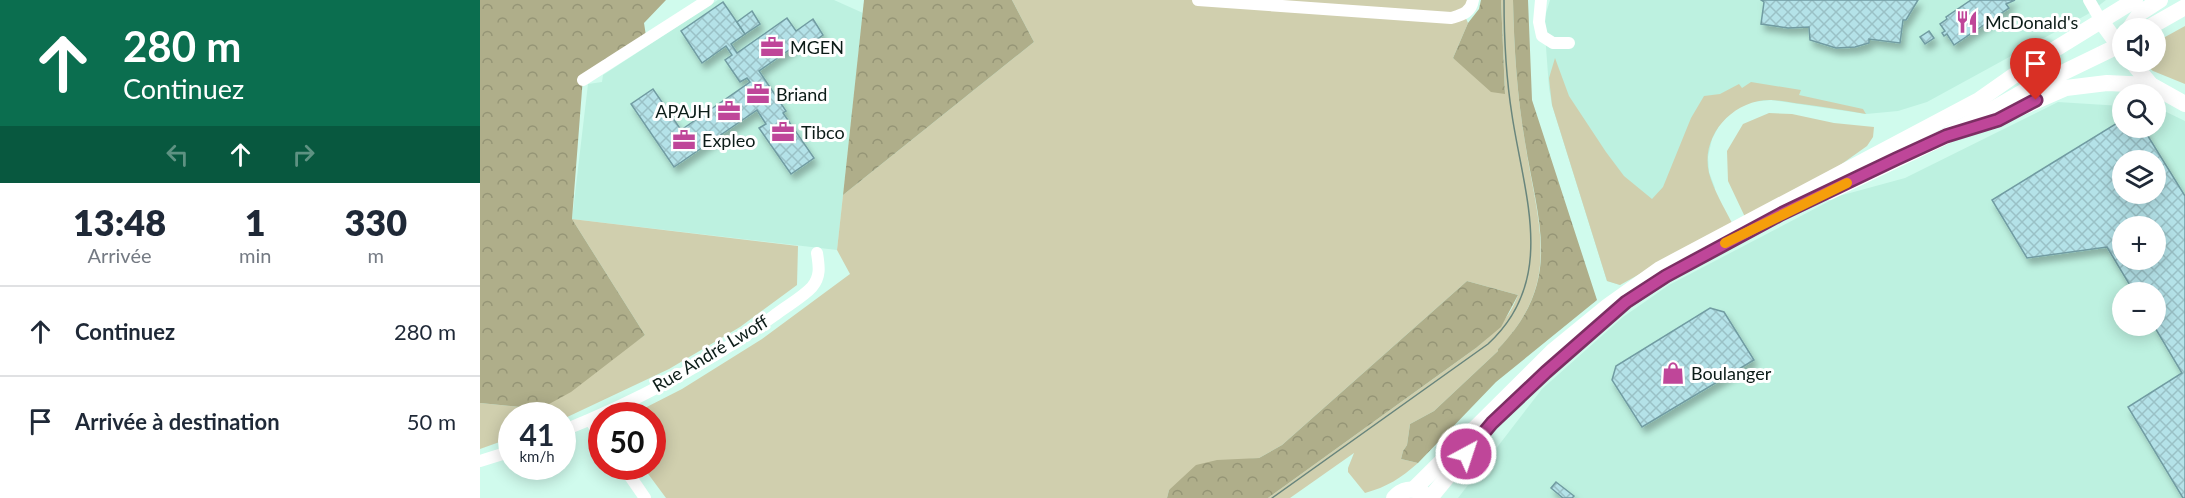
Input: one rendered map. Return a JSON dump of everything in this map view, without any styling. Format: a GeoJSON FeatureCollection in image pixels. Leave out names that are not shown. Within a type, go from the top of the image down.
{"type":"FeatureCollection","features":[{"type":"Feature","properties":{"kind":"main road"},"geometry":{"type":"LineString","coordinates":[[1394,498],[1404,490],[1424,495],[1553,351],[1608,306],[1660,269],[1724,240],[1979,100],[2026,67],[2135,0]]}},
{"type":"Feature","properties":{"kind":"main road"},"geometry":{"type":"LineString","coordinates":[[2137,18],[2140,13],[2160,0]]}},
{"type":"Feature","properties":{"kind":"main road"},"geometry":{"type":"LineString","coordinates":[[2166,18],[2185,7]]}},
{"type":"Feature","properties":{"kind":"main road"},"geometry":{"type":"LineString","coordinates":[[2100,21],[2112,34]]}},
{"type":"Feature","properties":{"kind":"main road"},"geometry":{"type":"LineString","coordinates":[[1756,223],[1946,136],[2023,92],[2112,50]]}},
{"type":"Feature","properties":{"kind":"main road"},"geometry":{"type":"LineString","coordinates":[[2140,72],[2150,84]]}},
{"type":"Feature","properties":{"kind":"main road"},"geometry":{"type":"LineString","coordinates":[[1946,136],[1998,120],[2036,100],[2066,88],[2107,83],[2129,84]]}},
{"type":"Feature","properties":{"kind":"main road"},"geometry":{"type":"LineString","coordinates":[[2166,93],[2185,104]]}},
{"type":"Feature","properties":{"kind":"street"},"geometry":{"type":"LineString","coordinates":[[584,80],[708,0]]}},
{"type":"Feature","properties":{"kind":"street"},"geometry":{"type":"LineString","coordinates":[[1198,0],[1450,18],[1464,14],[1472,6],[1473,0]]}},
{"type":"Feature","properties":{"kind":"street"},"geometry":{"type":"LineString","coordinates":[[1541,0],[1539,22],[1542,36],[1553,43],[1569,43]]}},
{"type":"Feature","properties":{"kind":"street"},"geometry":{"type":"LineString","coordinates":[[2089,0],[2100,21]]}},
{"type":"Feature","properties":{"kind":"street","name":"Rue André Lwoff"},"geometry":{"type":"LineString","coordinates":[[626,402],[687,372],[757,328],[812,287],[820,273],[817,253]]}},
{"type":"Feature","properties":{"kind":"street"},"geometry":{"type":"LineString","coordinates":[[480,461],[498,455]]}},
{"type":"Feature","properties":{"kind":"street"},"geometry":{"type":"LineString","coordinates":[[632,480],[645,498]]}},
{"type":"Feature","properties":{"kind":"shaded area"},"geometry":{"type":"Polygon","coordinates":[[[718,0],[834,0],[863,13],[837,250],[572,219],[588,84],[602,82],[603,75],[718,0]]]}},
{"type":"Feature","properties":{"kind":"shaded area"},"geometry":{"type":"Polygon","coordinates":[[[1012,0],[1473,0],[1464,14],[1468,23],[1453,58],[1505,93],[1501,0],[1513,0],[1520,107],[1539,225],[1541,250],[1539,275],[1532,299],[1519,324],[1498,351],[1434,411],[1410,424],[1407,445],[1401,459],[1418,463],[1393,481],[1365,493],[1348,472],[1354,453],[1290,498],[1268,498],[1476,348],[1501,324],[1518,295],[1467,281],[1282,445],[1259,458],[1240,460],[1169,490],[1167,498],[666,498],[653,480],[666,480],[666,402],[656,402],[682,389],[762,339],[850,274],[837,250],[843,195],[1034,42],[1012,0]]]}},
{"type":"Feature","properties":{"kind":"shaded area"},"geometry":{"type":"Polygon","coordinates":[[[1550,0],[2106,0],[2088,14],[1927,102],[1898,111],[1866,114],[1771,100],[1741,106],[1720,124],[1712,139],[1708,157],[1709,172],[1715,188],[1620,285],[1607,281],[1552,105],[1544,20],[1550,0]]]}},
{"type":"Feature","properties":{"kind":"shaded area"},"geometry":{"type":"Polygon","coordinates":[[[2185,26],[2185,84],[2155,72],[2166,72],[2166,36],[2185,26]]]}},
{"type":"Feature","properties":{"kind":"shaded area"},"geometry":{"type":"Polygon","coordinates":[[[1555,58],[1569,96],[1606,152],[1624,176],[1652,199],[1663,187],[1691,118],[1704,96],[1720,94],[1739,84],[1742,88],[1751,82],[1801,90],[1799,95],[1863,109],[1866,114],[1771,100],[1757,101],[1733,113],[1715,133],[1708,159],[1711,180],[1732,223],[1620,285],[1607,281],[1552,105],[1549,78],[1555,58]]]}},
{"type":"Feature","properties":{"kind":"shaded area"},"geometry":{"type":"Polygon","coordinates":[[[2058,102],[2112,105],[2112,138],[2166,138],[2166,112],[2185,121],[2185,498],[1458,498],[1542,389],[1623,317],[1669,285],[1839,196],[1905,178],[2058,102]]]}},
{"type":"Feature","properties":{"kind":"shaded area"},"geometry":{"type":"Polygon","coordinates":[[[1769,113],[1792,114],[1834,123],[1874,127],[1873,137],[1867,146],[1822,178],[1745,217],[1728,181],[1727,151],[1743,124],[1769,113]]]}},
{"type":"Feature","properties":{"kind":"shaded area"},"geometry":{"type":"Polygon","coordinates":[[[572,219],[798,246],[797,285],[740,327],[669,369],[599,402],[588,402],[588,407],[576,413],[576,402],[550,402],[645,335],[572,219]]]}},
{"type":"Feature","properties":{"kind":"shaded area"},"geometry":{"type":"Polygon","coordinates":[[[480,403],[498,405],[498,443],[480,449],[480,403]]]}},
{"type":"Feature","properties":{"kind":"green space"},"geometry":{"type":"Polygon","coordinates":[[[480,0],[666,0],[644,23],[646,36],[583,77],[572,219],[645,335],[571,392],[553,402],[498,402],[498,405],[480,403],[480,0]]]}},
{"type":"Feature","properties":{"kind":"green space"},"geometry":{"type":"Polygon","coordinates":[[[864,0],[1012,0],[1034,42],[843,195],[864,0]]]}},
{"type":"Feature","properties":{"kind":"green space"},"geometry":{"type":"Polygon","coordinates":[[[1481,0],[1501,0],[1505,94],[1491,92],[1453,58],[1468,23],[1479,9],[1481,0]]]}},
{"type":"Feature","properties":{"kind":"green space"},"geometry":{"type":"Polygon","coordinates":[[[1513,0],[1528,0],[1532,100],[1597,300],[1496,382],[1418,463],[1401,459],[1407,445],[1410,424],[1434,411],[1498,351],[1519,324],[1532,299],[1539,275],[1540,225],[1520,107],[1513,0]]]}},
{"type":"Feature","properties":{"kind":"green space"},"geometry":{"type":"Polygon","coordinates":[[[1467,281],[1518,295],[1501,327],[1476,348],[1268,498],[1167,498],[1169,490],[1196,465],[1217,460],[1259,458],[1282,445],[1467,281]]]}},
{"type":"Feature","properties":{"kind":"building"},"geometry":{"type":"Polygon","coordinates":[[[1761,0],[1918,0],[1906,20],[1903,20],[1900,43],[1869,39],[1869,43],[1855,47],[1836,48],[1810,40],[1809,27],[1788,28],[1761,24],[1764,2],[1761,0]]]}},
{"type":"Feature","properties":{"kind":"building","name":"McDonald's"},"geometry":{"type":"Polygon","coordinates":[[[1971,0],[2015,0],[2006,4],[2009,8],[1954,45],[1947,34],[1944,36],[1942,33],[1945,31],[1940,24],[1947,19],[1946,17],[1971,0]]]}},
{"type":"Feature","properties":{"kind":"building"},"geometry":{"type":"Polygon","coordinates":[[[723,2],[745,34],[731,44],[737,53],[787,18],[796,31],[813,19],[823,35],[806,47],[802,41],[759,71],[786,111],[783,113],[814,158],[791,174],[759,128],[766,124],[757,110],[674,167],[631,104],[653,89],[681,130],[750,82],[747,78],[740,82],[725,60],[732,55],[726,46],[702,63],[681,31],[723,2]]]}},
{"type":"Feature","properties":{"kind":"building"},"geometry":{"type":"Polygon","coordinates":[[[752,11],[760,24],[745,34],[737,22],[752,11]]]}},
{"type":"Feature","properties":{"kind":"building"},"geometry":{"type":"Polygon","coordinates":[[[1929,31],[1934,38],[1925,44],[1920,37],[1929,31]]]}},
{"type":"Feature","properties":{"kind":"building"},"geometry":{"type":"Polygon","coordinates":[[[2112,126],[2112,138],[2149,138],[2157,150],[2112,150],[2112,204],[2166,204],[2166,165],[2185,196],[2185,498],[2128,407],[2182,373],[2160,336],[2166,336],[2166,282],[2128,282],[2121,270],[2166,270],[2166,216],[2112,216],[2112,255],[2107,247],[2027,258],[1992,200],[2112,126]]]}},
{"type":"Feature","properties":{"kind":"building","name":"Boulanger"},"geometry":{"type":"Polygon","coordinates":[[[1710,308],[1724,312],[1754,360],[1642,427],[1612,380],[1616,366],[1710,308]]]}},
{"type":"Feature","properties":{"kind":"building"},"geometry":{"type":"Polygon","coordinates":[[[1556,482],[1574,496],[1563,498],[1551,488],[1556,482]]]}},
{"type":"Feature","properties":{"kind":"tram line"},"geometry":{"type":"LineString","coordinates":[[1272,498],[1488,344],[1510,319],[1523,292],[1530,265],[1531,236],[1508,86],[1504,0]]}},
{"type":"Feature","properties":{"kind":"slow traffic"},"geometry":{"type":"LineString","coordinates":[[1725,243],[1847,183]]}},
{"type":"Feature","properties":{"kind":"place","name":"McDonald's"},"geometry":{"type":"Point","coordinates":[1967,22]}},
{"type":"Feature","properties":{"kind":"place","name":"MGEN"},"geometry":{"type":"Point","coordinates":[772,47]}},
{"type":"Feature","properties":{"kind":"place","name":"Briand"},"geometry":{"type":"Point","coordinates":[758,94]}},
{"type":"Feature","properties":{"kind":"place","name":"APAJH"},"geometry":{"type":"Point","coordinates":[729,111]}},
{"type":"Feature","properties":{"kind":"place","name":"Tibco"},"geometry":{"type":"Point","coordinates":[783,132]}},
{"type":"Feature","properties":{"kind":"place","name":"Expleo"},"geometry":{"type":"Point","coordinates":[684,140]}},
{"type":"Feature","properties":{"kind":"place","name":"Boulanger"},"geometry":{"type":"Point","coordinates":[1673,373]}},
{"type":"Feature","properties":{"kind":"route"},"geometry":{"type":"LineString","coordinates":[[1466,454],[1492,423],[1555,363],[1594,332],[1626,302],[1666,276],[1781,214],[1896,159],[1946,136],[1998,120],[2036,100]]}}]}
